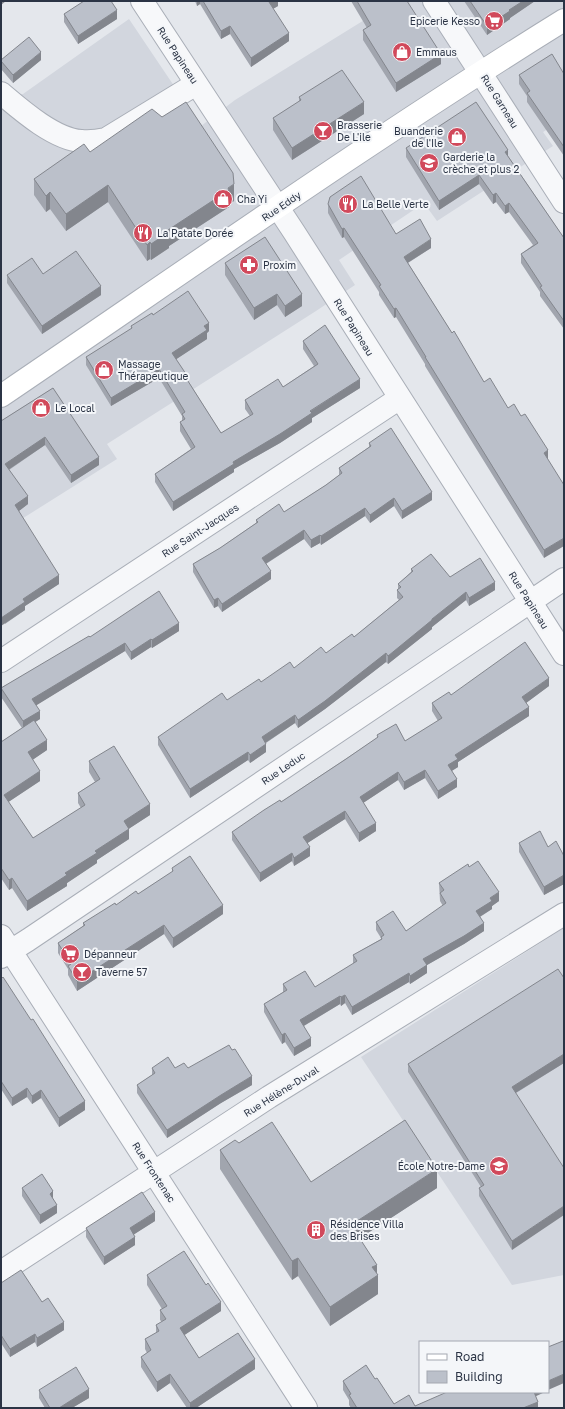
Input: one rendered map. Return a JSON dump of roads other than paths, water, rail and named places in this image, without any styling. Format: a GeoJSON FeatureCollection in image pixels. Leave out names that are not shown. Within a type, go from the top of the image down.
{"type":"FeatureCollection","features":[{"type":"Feature","properties":{"kind":"main road","name":"Rue Eddy"},"geometry":{"type":"LineString","coordinates":[[1,396],[481,72],[564,20]]}},
{"type":"Feature","properties":{"kind":"street","name":"Rue Papineau"},"geometry":{"type":"LineString","coordinates":[[142,1],[278,208],[564,654]]}},
{"type":"Feature","properties":{"kind":"street","name":"Rue Garneau"},"geometry":{"type":"LineString","coordinates":[[434,1],[564,202]]}},
{"type":"Feature","properties":{"kind":"street"},"geometry":{"type":"LineString","coordinates":[[1,93],[51,130],[66,138],[92,142],[106,139],[196,84]]}},
{"type":"Feature","properties":{"kind":"street","name":"Rue Saint-Jacques"},"geometry":{"type":"LineString","coordinates":[[1,661],[400,398]]}},
{"type":"Feature","properties":{"kind":"street","name":"Rue Leduc"},"geometry":{"type":"LineString","coordinates":[[4,948],[564,579]]}},
{"type":"Feature","properties":{"kind":"street","name":"Rue Hélène-Duval"},"geometry":{"type":"LineString","coordinates":[[1,1272],[269,1097],[564,914]]}},
{"type":"Feature","properties":{"kind":"street","name":"Rue Frontenac"},"geometry":{"type":"LineString","coordinates":[[4,948],[154,1172],[306,1408]]}},
{"type":"Feature","properties":{"kind":"place","name":"Epicerie Kesso"},"geometry":{"type":"Point","coordinates":[494,21]}},
{"type":"Feature","properties":{"kind":"place","name":"Emmaus"},"geometry":{"type":"Point","coordinates":[402,52]}},
{"type":"Feature","properties":{"kind":"place","name":"Brasserie De L'ile"},"geometry":{"type":"Point","coordinates":[323,131]}},
{"type":"Feature","properties":{"kind":"place","name":"Buanderie de l'Ile"},"geometry":{"type":"Point","coordinates":[457,137]}},
{"type":"Feature","properties":{"kind":"place","name":"Garderie la crèche et plus 2"},"geometry":{"type":"Point","coordinates":[429,163]}},
{"type":"Feature","properties":{"kind":"place","name":"Cha Yi"},"geometry":{"type":"Point","coordinates":[223,199]}},
{"type":"Feature","properties":{"kind":"place","name":"La Belle Verte"},"geometry":{"type":"Point","coordinates":[348,204]}},
{"type":"Feature","properties":{"kind":"place","name":"La Patate Dorée"},"geometry":{"type":"Point","coordinates":[143,233]}},
{"type":"Feature","properties":{"kind":"place","name":"Proxim"},"geometry":{"type":"Point","coordinates":[249,265]}},
{"type":"Feature","properties":{"kind":"place","name":"Massage Thérapeutique"},"geometry":{"type":"Point","coordinates":[104,370]}},
{"type":"Feature","properties":{"kind":"place","name":"Le Local"},"geometry":{"type":"Point","coordinates":[41,408]}},
{"type":"Feature","properties":{"kind":"place","name":"Dépanneur"},"geometry":{"type":"Point","coordinates":[70,954]}},
{"type":"Feature","properties":{"kind":"place","name":"Taverne 57"},"geometry":{"type":"Point","coordinates":[82,972]}},
{"type":"Feature","properties":{"kind":"place","name":"École Notre-Dame"},"geometry":{"type":"Point","coordinates":[499,1166]}},
{"type":"Feature","properties":{"kind":"place","name":"Résidence Villa des Brises"},"geometry":{"type":"Point","coordinates":[316,1230]}}]}
